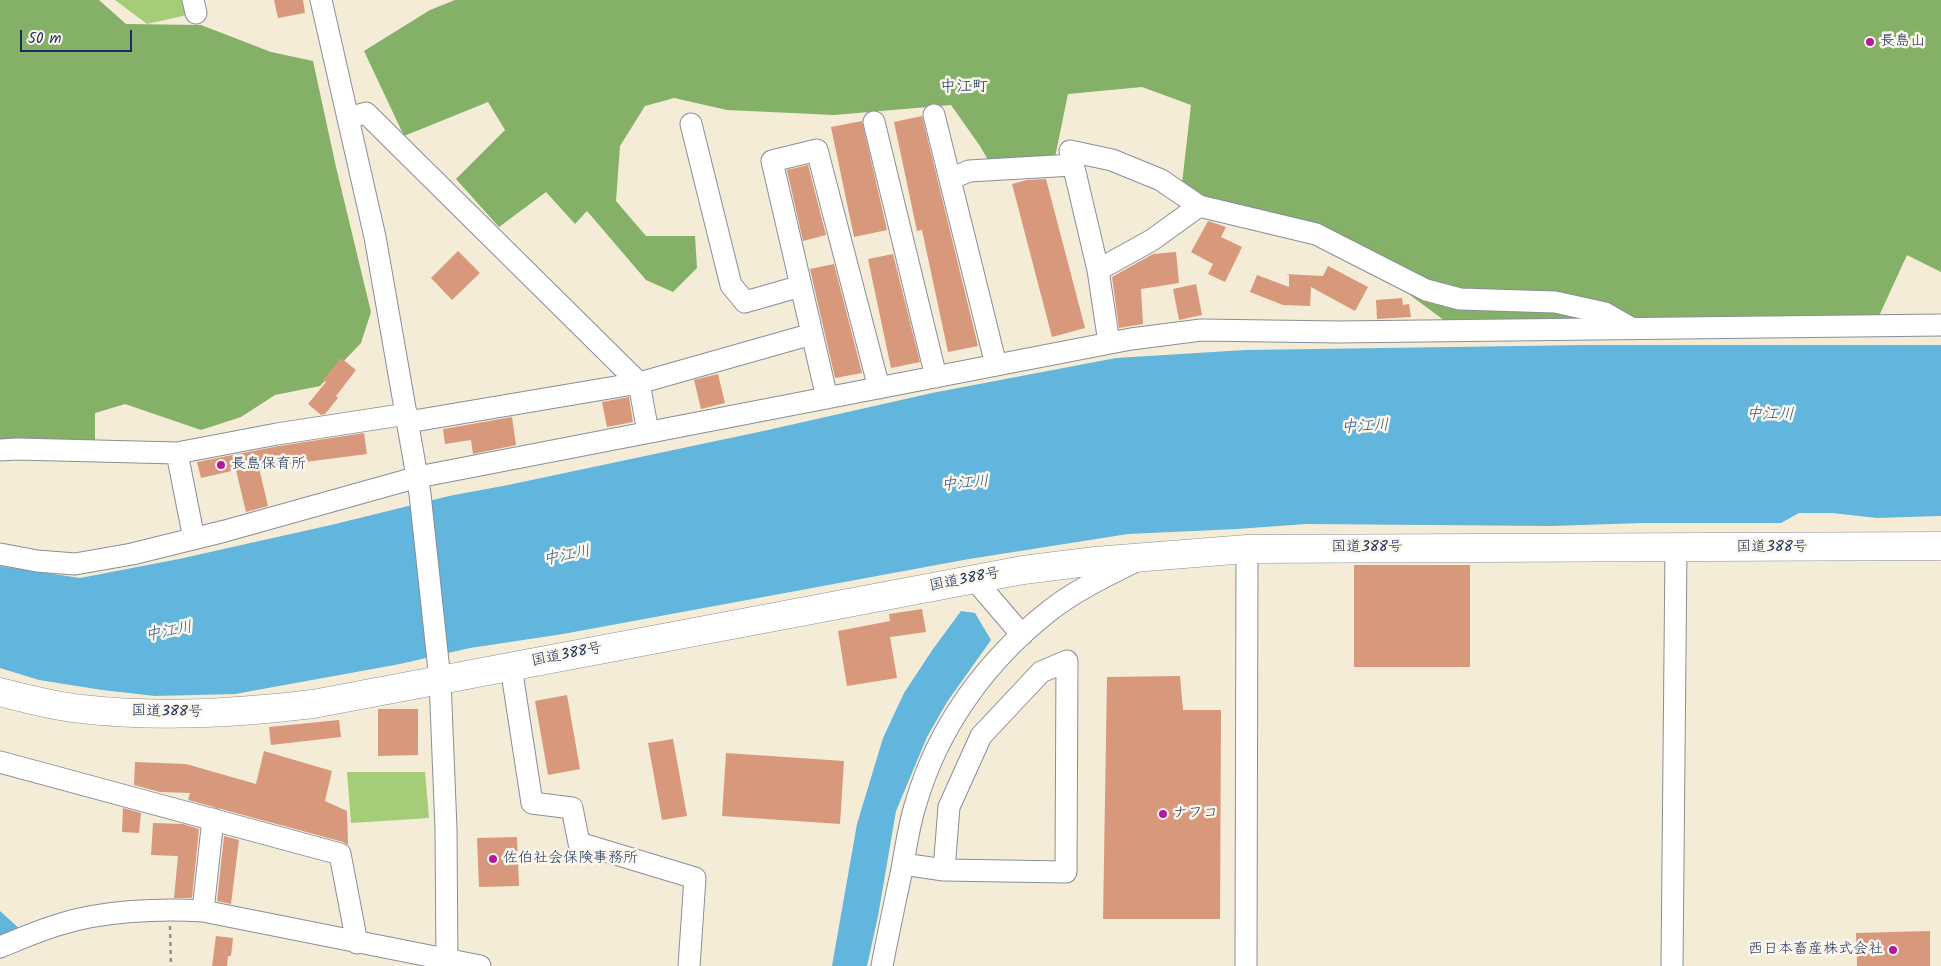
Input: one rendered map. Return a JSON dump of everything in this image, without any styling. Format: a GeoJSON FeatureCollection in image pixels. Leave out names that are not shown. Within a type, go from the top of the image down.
{"type":"FeatureCollection","features":[{"type":"Feature","properties":{"kind":"highway","name":"国道388号"},"geometry":{"type":"LineString","coordinates":[[0,692],[82,709],[203,714],[250,712],[313,704],[439,674],[511,667],[1057,565],[1246,548],[1941,546]]}},
{"type":"Feature","properties":{"kind":"street"},"geometry":{"type":"LineString","coordinates":[[321,0],[377,247],[419,486],[439,674],[446,829],[447,963]]}},
{"type":"Feature","properties":{"kind":"street"},"geometry":{"type":"LineString","coordinates":[[348,118],[366,113],[639,383],[648,432]]}},
{"type":"Feature","properties":{"kind":"street"},"geometry":{"type":"LineString","coordinates":[[934,115],[996,365]]}},
{"type":"Feature","properties":{"kind":"street"},"geometry":{"type":"LineString","coordinates":[[874,122],[936,377]]}},
{"type":"Feature","properties":{"kind":"street"},"geometry":{"type":"LineString","coordinates":[[690,124],[731,285],[745,302],[801,286]]}},
{"type":"Feature","properties":{"kind":"street"},"geometry":{"type":"LineString","coordinates":[[827,398],[772,161],[818,150],[879,388]]}},
{"type":"Feature","properties":{"kind":"street"},"geometry":{"type":"LineString","coordinates":[[1109,343],[1098,270],[1070,151],[1112,160],[1161,180],[1199,206],[1316,234],[1426,290],[1460,300],[1555,302],[1605,313],[1634,330]]}},
{"type":"Feature","properties":{"kind":"street"},"geometry":{"type":"LineString","coordinates":[[950,179],[969,171],[1073,165]]}},
{"type":"Feature","properties":{"kind":"street"},"geometry":{"type":"LineString","coordinates":[[1098,270],[1152,240],[1199,206]]}},
{"type":"Feature","properties":{"kind":"street"},"geometry":{"type":"LineString","coordinates":[[0,554],[37,561],[75,564],[132,554],[648,432],[1109,343],[1201,330],[1338,332],[1634,330],[1941,325]]}},
{"type":"Feature","properties":{"kind":"street"},"geometry":{"type":"LineString","coordinates":[[0,450],[177,453],[277,434],[408,418],[639,383],[812,334]]}},
{"type":"Feature","properties":{"kind":"street"},"geometry":{"type":"LineString","coordinates":[[177,453],[194,538]]}},
{"type":"Feature","properties":{"kind":"street"},"geometry":{"type":"LineString","coordinates":[[1246,548],[1246,966]]}},
{"type":"Feature","properties":{"kind":"street"},"geometry":{"type":"LineString","coordinates":[[1672,966],[1676,548]]}},
{"type":"Feature","properties":{"kind":"street"},"geometry":{"type":"LineString","coordinates":[[882,966],[916,802],[933,756],[963,702],[988,668],[1048,612],[1085,587],[1147,556]]}},
{"type":"Feature","properties":{"kind":"street"},"geometry":{"type":"LineString","coordinates":[[974,579],[1022,635]]}},
{"type":"Feature","properties":{"kind":"street"},"geometry":{"type":"LineString","coordinates":[[903,864],[944,870],[1066,872],[1067,661],[1041,672],[981,736],[949,807],[944,870]]}},
{"type":"Feature","properties":{"kind":"street"},"geometry":{"type":"LineString","coordinates":[[511,667],[532,803],[572,808],[579,843],[695,878],[689,966]]}},
{"type":"Feature","properties":{"kind":"street"},"geometry":{"type":"LineString","coordinates":[[0,762],[340,854],[358,943]]}},
{"type":"Feature","properties":{"kind":"street"},"geometry":{"type":"LineString","coordinates":[[203,911],[212,819]]}},
{"type":"Feature","properties":{"kind":"street"},"geometry":{"type":"LineString","coordinates":[[0,947],[63,923],[98,916],[170,910],[203,911],[447,963],[480,966]]}},
{"type":"Feature","properties":{"kind":"path"},"geometry":{"type":"LineString","coordinates":[[170,910],[171,966]]}},
{"type":"Feature","properties":{"kind":"green space"},"geometry":{"type":"Polygon","coordinates":[[[0,0],[99,0],[126,24],[201,25],[271,52],[313,61],[371,312],[361,343],[320,386],[275,395],[241,417],[201,430],[125,404],[95,413],[95,445],[0,443],[0,0]]]}},
{"type":"Feature","properties":{"kind":"green space"},"geometry":{"type":"Polygon","coordinates":[[[115,0],[184,0],[187,15],[147,24],[115,0]]]}},
{"type":"Feature","properties":{"kind":"green space"},"geometry":{"type":"Polygon","coordinates":[[[455,0],[1941,0],[1941,272],[1907,255],[1879,316],[1449,324],[1320,228],[1181,192],[1191,105],[1142,87],[1068,94],[1054,162],[992,167],[980,146],[951,105],[834,115],[727,110],[674,98],[645,106],[620,146],[616,201],[646,236],[695,236],[697,268],[673,292],[646,280],[587,211],[575,224],[546,192],[499,227],[456,179],[505,130],[488,102],[404,136],[364,51],[430,10],[455,0]]]}},
{"type":"Feature","properties":{"kind":"green space"},"geometry":{"type":"Polygon","coordinates":[[[347,772],[425,772],[429,818],[351,823],[347,772]]]}},
{"type":"Feature","properties":{"kind":"water","name":"中江川"},"geometry":{"type":"Polygon","coordinates":[[[1587,345],[1941,345],[1941,516],[1877,518],[1832,513],[1799,513],[1781,523],[1643,523],[1552,526],[1306,524],[1128,534],[969,559],[563,634],[470,648],[400,664],[235,694],[155,696],[39,680],[0,668],[0,566],[80,578],[179,559],[449,496],[768,430],[932,393],[1116,358],[1245,350],[1587,345]]]}},
{"type":"Feature","properties":{"kind":"water"},"geometry":{"type":"Polygon","coordinates":[[[961,611],[975,613],[991,640],[947,702],[927,737],[896,811],[878,916],[867,966],[832,966],[857,824],[883,738],[904,693],[961,611]]]}},
{"type":"Feature","properties":{"kind":"water"},"geometry":{"type":"Polygon","coordinates":[[[0,911],[22,931],[0,939],[0,911]]]}},
{"type":"Feature","properties":{"kind":"building"},"geometry":{"type":"Polygon","coordinates":[[[274,0],[303,0],[305,13],[278,18],[274,0]]]}},
{"type":"Feature","properties":{"kind":"building"},"geometry":{"type":"Polygon","coordinates":[[[922,116],[978,346],[948,352],[922,230],[917,231],[894,122],[922,116]]]}},
{"type":"Feature","properties":{"kind":"building"},"geometry":{"type":"Polygon","coordinates":[[[862,121],[887,230],[854,237],[831,127],[862,121]]]}},
{"type":"Feature","properties":{"kind":"building"},"geometry":{"type":"Polygon","coordinates":[[[808,165],[826,235],[803,241],[787,170],[808,165]]]}},
{"type":"Feature","properties":{"kind":"building"},"geometry":{"type":"Polygon","coordinates":[[[1046,179],[1085,328],[1052,337],[1012,184],[1027,180],[1046,179]]]}},
{"type":"Feature","properties":{"kind":"building"},"geometry":{"type":"Polygon","coordinates":[[[1208,221],[1226,227],[1221,237],[1242,247],[1225,282],[1208,274],[1213,264],[1191,252],[1208,221]]]}},
{"type":"Feature","properties":{"kind":"building"},"geometry":{"type":"Polygon","coordinates":[[[458,251],[480,273],[452,300],[431,278],[458,251]]]}},
{"type":"Feature","properties":{"kind":"building"},"geometry":{"type":"Polygon","coordinates":[[[1176,252],[1179,283],[1141,289],[1143,324],[1119,328],[1112,277],[1153,254],[1176,252]]]}},
{"type":"Feature","properties":{"kind":"building"},"geometry":{"type":"Polygon","coordinates":[[[893,254],[920,362],[891,368],[868,259],[893,254]]]}},
{"type":"Feature","properties":{"kind":"building"},"geometry":{"type":"Polygon","coordinates":[[[834,264],[862,373],[835,378],[810,269],[834,264]]]}},
{"type":"Feature","properties":{"kind":"building"},"geometry":{"type":"Polygon","coordinates":[[[1328,266],[1368,287],[1355,311],[1311,287],[1310,306],[1283,305],[1250,292],[1257,275],[1289,287],[1289,275],[1286,274],[1323,276],[1328,266]]]}},
{"type":"Feature","properties":{"kind":"building"},"geometry":{"type":"Polygon","coordinates":[[[1196,284],[1202,315],[1179,320],[1173,289],[1196,284]]]}},
{"type":"Feature","properties":{"kind":"building"},"geometry":{"type":"Polygon","coordinates":[[[1402,298],[1403,305],[1409,304],[1411,317],[1377,319],[1376,300],[1402,298]]]}},
{"type":"Feature","properties":{"kind":"building"},"geometry":{"type":"Polygon","coordinates":[[[341,358],[356,370],[336,396],[338,398],[325,414],[321,415],[308,404],[326,382],[323,380],[341,358]]]}},
{"type":"Feature","properties":{"kind":"building"},"geometry":{"type":"Polygon","coordinates":[[[718,374],[725,403],[701,409],[694,380],[718,374]]]}},
{"type":"Feature","properties":{"kind":"building"},"geometry":{"type":"Polygon","coordinates":[[[629,397],[633,422],[607,427],[602,402],[629,397]]]}},
{"type":"Feature","properties":{"kind":"building"},"geometry":{"type":"Polygon","coordinates":[[[512,417],[516,445],[473,454],[471,440],[445,444],[443,429],[512,417]]]}},
{"type":"Feature","properties":{"kind":"building"},"geometry":{"type":"Polygon","coordinates":[[[364,433],[367,454],[259,468],[268,506],[246,512],[236,470],[201,478],[197,462],[279,446],[364,433]]]}},
{"type":"Feature","properties":{"kind":"building"},"geometry":{"type":"Polygon","coordinates":[[[1354,565],[1470,565],[1470,667],[1354,667],[1354,565]]]}},
{"type":"Feature","properties":{"kind":"building"},"geometry":{"type":"Polygon","coordinates":[[[922,609],[926,632],[890,637],[897,678],[847,686],[838,631],[890,621],[889,614],[922,609]]]}},
{"type":"Feature","properties":{"kind":"building","name":"ナフコ"},"geometry":{"type":"Polygon","coordinates":[[[1180,676],[1183,710],[1221,710],[1220,919],[1103,919],[1107,677],[1180,676]]]}},
{"type":"Feature","properties":{"kind":"building"},"geometry":{"type":"Polygon","coordinates":[[[567,695],[580,769],[548,775],[535,701],[567,695]]]}},
{"type":"Feature","properties":{"kind":"building"},"geometry":{"type":"Polygon","coordinates":[[[378,709],[418,709],[418,755],[378,756],[378,709]]]}},
{"type":"Feature","properties":{"kind":"building"},"geometry":{"type":"Polygon","coordinates":[[[339,720],[341,737],[271,745],[269,727],[339,720]]]}},
{"type":"Feature","properties":{"kind":"building"},"geometry":{"type":"Polygon","coordinates":[[[673,739],[687,816],[662,820],[648,743],[673,739]]]}},
{"type":"Feature","properties":{"kind":"building"},"geometry":{"type":"Polygon","coordinates":[[[264,751],[332,771],[325,801],[347,811],[348,845],[343,842],[188,800],[190,793],[160,792],[134,785],[135,762],[186,764],[256,784],[264,751]]]}},
{"type":"Feature","properties":{"kind":"building"},"geometry":{"type":"Polygon","coordinates":[[[726,753],[844,761],[840,824],[722,816],[726,753]]]}},
{"type":"Feature","properties":{"kind":"building"},"geometry":{"type":"Polygon","coordinates":[[[123,808],[141,813],[139,833],[122,832],[123,808]]]}},
{"type":"Feature","properties":{"kind":"building"},"geometry":{"type":"Polygon","coordinates":[[[153,823],[183,824],[199,829],[192,898],[174,898],[178,856],[151,855],[153,823]]]}},
{"type":"Feature","properties":{"kind":"building"},"geometry":{"type":"Polygon","coordinates":[[[224,836],[239,840],[231,904],[217,901],[224,836]]]}},
{"type":"Feature","properties":{"kind":"building"},"geometry":{"type":"Polygon","coordinates":[[[517,837],[519,886],[479,887],[477,838],[517,837]]]}},
{"type":"Feature","properties":{"kind":"building","name":"西日本畜産株式会社"},"geometry":{"type":"Polygon","coordinates":[[[1930,931],[1930,966],[1857,966],[1856,933],[1930,931]]]}},
{"type":"Feature","properties":{"kind":"building"},"geometry":{"type":"Polygon","coordinates":[[[216,936],[233,938],[231,956],[228,956],[227,966],[212,966],[216,936]]]}},
{"type":"Feature","properties":{"kind":"place","name":"長島山"},"geometry":{"type":"Point","coordinates":[1870,42]}},
{"type":"Feature","properties":{"kind":"place","name":"長島保育所"},"geometry":{"type":"Point","coordinates":[221,465]}},
{"type":"Feature","properties":{"kind":"place","name":"ナフコ"},"geometry":{"type":"Point","coordinates":[1163,814]}},
{"type":"Feature","properties":{"kind":"place","name":"佐伯社会保険事務所"},"geometry":{"type":"Point","coordinates":[493,859]}},
{"type":"Feature","properties":{"kind":"place","name":"西日本畜産株式会社"},"geometry":{"type":"Point","coordinates":[1893,950]}},
{"type":"Feature","properties":{"kind":"district","name":"中江町"},"geometry":{"type":"Point","coordinates":[964,88]}}]}
